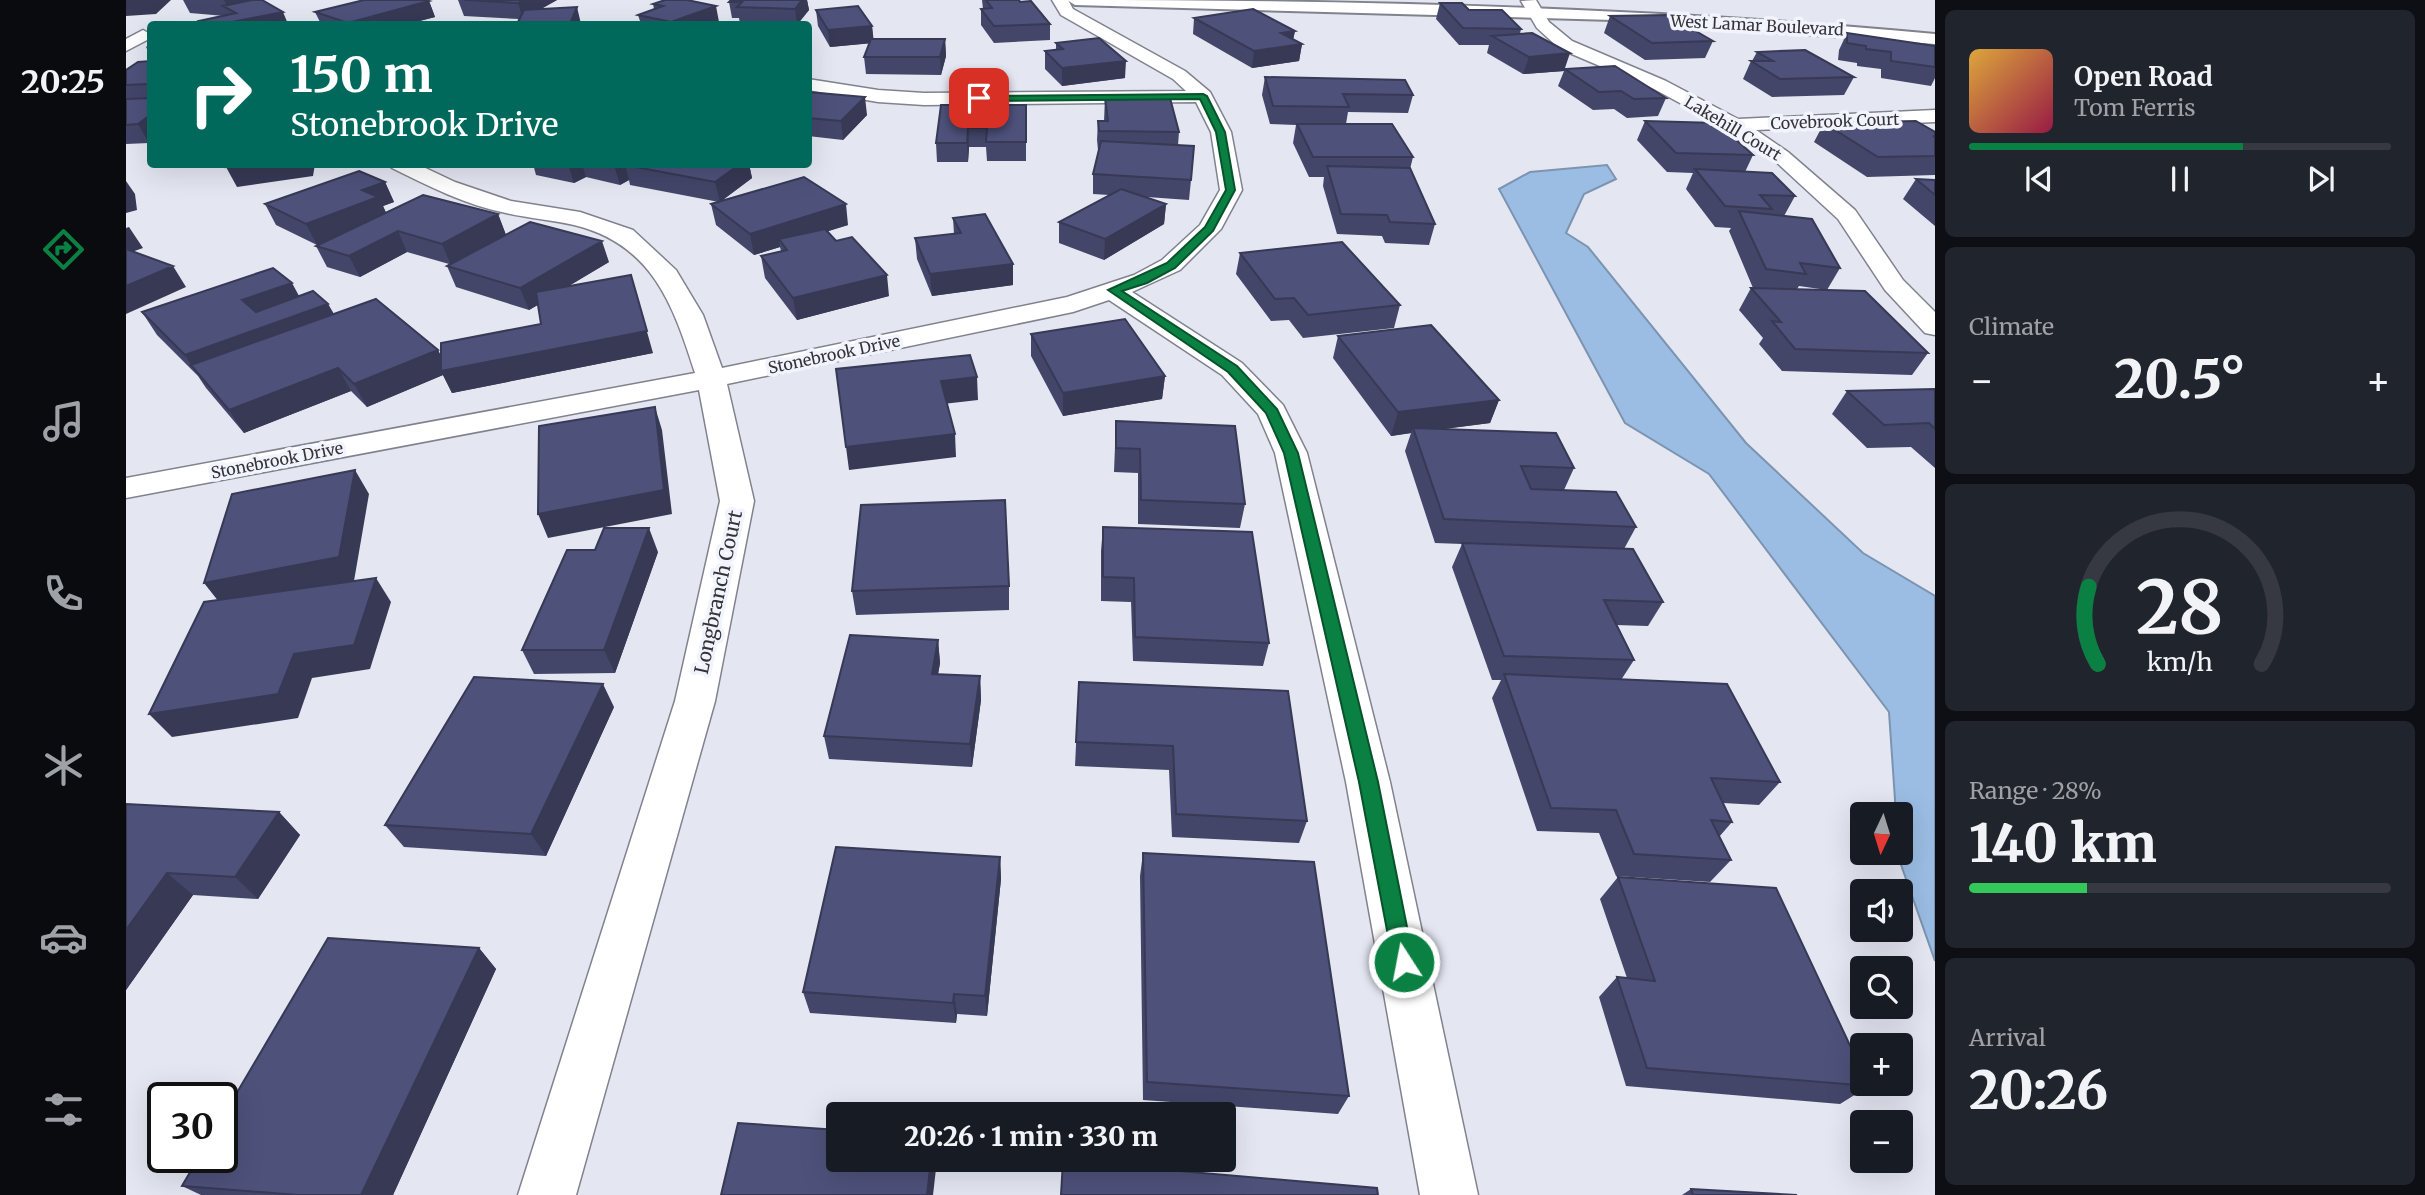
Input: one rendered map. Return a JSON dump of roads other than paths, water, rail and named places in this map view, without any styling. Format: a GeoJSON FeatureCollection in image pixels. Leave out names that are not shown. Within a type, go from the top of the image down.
{"type":"FeatureCollection","features":[{"type":"Feature","properties":{"kind":"main road","name":"West Lamar Boulevard"},"geometry":{"type":"LineString","coordinates":[[1075,0],[1700,10],[1935,31]]}},
{"type":"Feature","properties":{"kind":"main road","name":"West Lamar Boulevard"},"geometry":{"type":"LineString","coordinates":[[1510,0],[1532,7],[1843,29],[1935,39]]}},
{"type":"Feature","properties":{"kind":"street","name":"Stonebrook Drive"},"geometry":{"type":"LineString","coordinates":[[126,488],[711,379],[1073,304],[1143,280],[1171,265],[1209,229],[1231,190],[1221,132],[1203,96],[1179,75],[1067,12],[1060,0]]}},
{"type":"Feature","properties":{"kind":"street","name":"Lakehill Court"},"geometry":{"type":"LineString","coordinates":[[1532,7],[1543,25],[1566,45],[1660,85],[1735,125],[1782,156],[1847,215],[1894,285],[1935,327]]}},
{"type":"Feature","properties":{"kind":"street"},"geometry":{"type":"LineString","coordinates":[[126,46],[143,34]]}},
{"type":"Feature","properties":{"kind":"street"},"geometry":{"type":"LineString","coordinates":[[812,85],[878,96],[924,99],[1203,96]]}},
{"type":"Feature","properties":{"kind":"street","name":"Covebrook Court"},"geometry":{"type":"LineString","coordinates":[[1735,125],[1935,116]]}},
{"type":"Feature","properties":{"kind":"street","name":"Longbranch Court"},"geometry":{"type":"LineString","coordinates":[[407,168],[447,187],[507,207],[580,219],[625,235],[664,270],[690,315],[711,379],[737,500],[695,701],[547,1195]]}},
{"type":"Feature","properties":{"kind":"street"},"geometry":{"type":"LineString","coordinates":[[1113,290],[1232,369],[1272,411],[1291,453],[1368,782],[1449,1195]]}},
{"type":"Feature","properties":{"kind":"water"},"geometry":{"type":"Polygon","coordinates":[[[1607,165],[1616,179],[1584,194],[1566,233],[1588,247],[1746,443],[1863,553],[1935,596],[1935,961],[1913,899],[1913,879],[1906,879],[1901,865],[1913,865],[1913,802],[1895,802],[1889,712],[1709,474],[1625,423],[1499,189],[1530,172],[1607,165]]]}}]}
